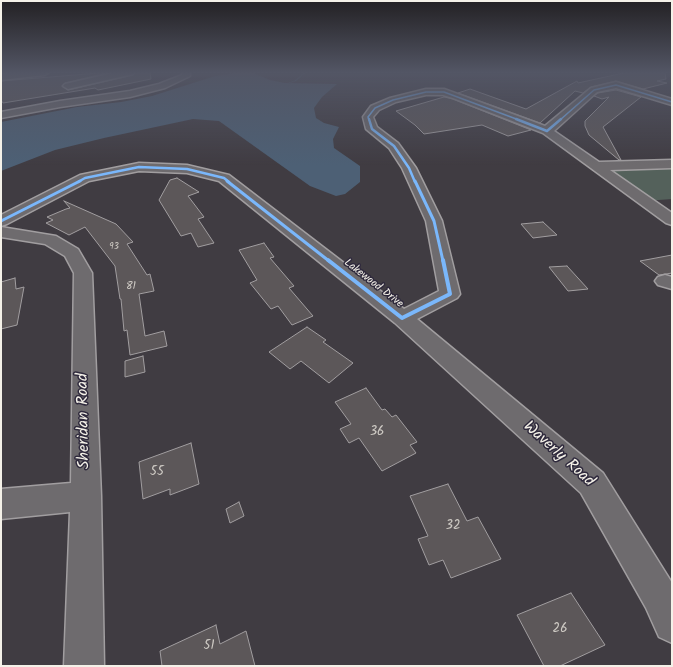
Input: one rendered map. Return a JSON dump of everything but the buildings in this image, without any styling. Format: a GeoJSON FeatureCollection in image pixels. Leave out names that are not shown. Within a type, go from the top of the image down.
{"type":"FeatureCollection","features":[{"type":"Feature","properties":{"kind":"street"},"geometry":{"type":"LineString","coordinates":[[1,115],[66,103]]}},
{"type":"Feature","properties":{"kind":"street","name":"Lakewood Drive"},"geometry":{"type":"LineString","coordinates":[[1,220],[85,178],[139,167],[187,169],[202,172],[224,178],[402,318],[450,294],[434,221],[405,163],[394,146],[372,129],[368,117],[374,108],[386,103]]}},
{"type":"Feature","properties":{"kind":"street","name":"Lakewood Drive"},"geometry":{"type":"LineString","coordinates":[[474,103],[546,131],[672,220]]}},
{"type":"Feature","properties":{"kind":"street"},"geometry":{"type":"LineString","coordinates":[[546,131],[579,103]]}},
{"type":"Feature","properties":{"kind":"street"},"geometry":{"type":"LineString","coordinates":[[596,166],[672,164]]}},
{"type":"Feature","properties":{"kind":"street"},"geometry":{"type":"LineString","coordinates":[[645,201],[665,199]]}},
{"type":"Feature","properties":{"kind":"street","name":"Sheridan Road"},"geometry":{"type":"LineString","coordinates":[[1,232],[50,240],[72,253],[82,273],[86,496],[84,666]]}},
{"type":"Feature","properties":{"kind":"street","name":"Waverly Road"},"geometry":{"type":"LineString","coordinates":[[402,318],[592,483],[660,595],[672,624]]}},
{"type":"Feature","properties":{"kind":"street"},"geometry":{"type":"LineString","coordinates":[[1,504],[86,496]]}},
{"type":"Feature","properties":{"kind":"shaded area"},"geometry":{"type":"Polygon","coordinates":[[[672,167],[672,199],[645,201],[600,169],[672,167]]]}},
{"type":"Feature","properties":{"kind":"water"},"geometry":{"type":"Polygon","coordinates":[[[111,103],[318,103],[314,108],[316,118],[324,123],[339,127],[333,139],[334,148],[360,166],[360,182],[345,194],[336,196],[310,186],[219,121],[193,119],[55,150],[1,171],[1,122],[77,107],[111,103]]]}},
{"type":"Feature","properties":{"kind":"cycle path"},"geometry":{"type":"LineString","coordinates":[[1,221],[85,178],[139,167],[187,169],[224,178],[402,318],[450,294],[434,221],[409,168],[394,146],[372,129],[368,117],[375,108],[386,103]]}},
{"type":"Feature","properties":{"kind":"cycle path"},"geometry":{"type":"LineString","coordinates":[[475,103],[547,131],[579,103]]}}]}
